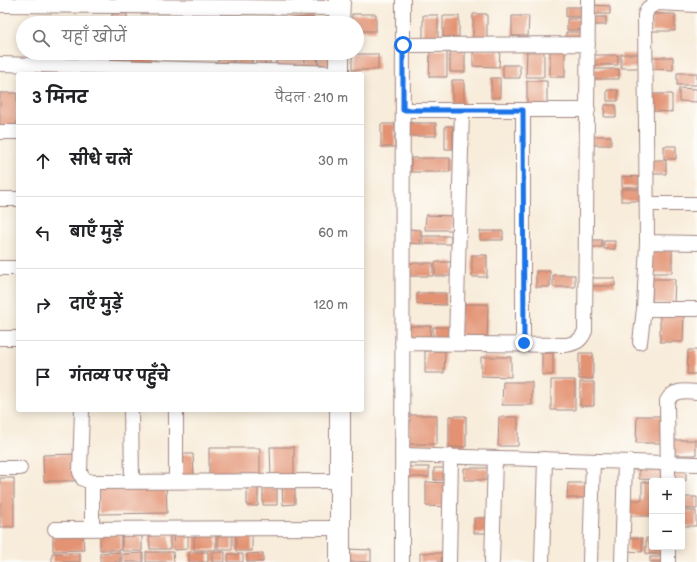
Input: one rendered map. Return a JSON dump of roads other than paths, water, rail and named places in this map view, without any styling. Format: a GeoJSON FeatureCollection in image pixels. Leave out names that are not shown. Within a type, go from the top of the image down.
{"type":"FeatureCollection","features":[{"type":"Feature","properties":{"kind":"street"},"geometry":{"type":"LineString","coordinates":[[402,562],[403,0]]}},
{"type":"Feature","properties":{"kind":"street"},"geometry":{"type":"LineString","coordinates":[[402,343],[524,343],[566,345],[576,343],[582,338],[585,331],[588,0]]}},
{"type":"Feature","properties":{"kind":"street"},"geometry":{"type":"LineString","coordinates":[[640,342],[644,309],[647,242],[645,15],[648,8],[657,3],[697,4]]}},
{"type":"Feature","properties":{"kind":"street"},"geometry":{"type":"LineString","coordinates":[[0,5],[340,10]]}},
{"type":"Feature","properties":{"kind":"street"},"geometry":{"type":"LineString","coordinates":[[403,45],[588,44]]}},
{"type":"Feature","properties":{"kind":"street"},"geometry":{"type":"LineString","coordinates":[[339,60],[339,72]]}},
{"type":"Feature","properties":{"kind":"street"},"geometry":{"type":"LineString","coordinates":[[0,64],[271,72]]}},
{"type":"Feature","properties":{"kind":"street"},"geometry":{"type":"LineString","coordinates":[[403,110],[588,110]]}},
{"type":"Feature","properties":{"kind":"street"},"geometry":{"type":"LineString","coordinates":[[456,343],[462,110]]}},
{"type":"Feature","properties":{"kind":"street"},"geometry":{"type":"LineString","coordinates":[[523,110],[524,343]]}},
{"type":"Feature","properties":{"kind":"street"},"geometry":{"type":"LineString","coordinates":[[0,132],[16,132]]}},
{"type":"Feature","properties":{"kind":"street"},"geometry":{"type":"LineString","coordinates":[[0,199],[16,199]]}},
{"type":"Feature","properties":{"kind":"street"},"geometry":{"type":"LineString","coordinates":[[647,204],[697,204]]}},
{"type":"Feature","properties":{"kind":"street"},"geometry":{"type":"LineString","coordinates":[[647,242],[697,243]]}},
{"type":"Feature","properties":{"kind":"street"},"geometry":{"type":"LineString","coordinates":[[0,268],[16,268]]}},
{"type":"Feature","properties":{"kind":"street"},"geometry":{"type":"LineString","coordinates":[[644,309],[697,309]]}},
{"type":"Feature","properties":{"kind":"street"},"geometry":{"type":"LineString","coordinates":[[0,338],[16,338]]}},
{"type":"Feature","properties":{"kind":"street"},"geometry":{"type":"LineString","coordinates":[[668,478],[667,401],[669,396],[677,391],[697,392]]}},
{"type":"Feature","properties":{"kind":"street"},"geometry":{"type":"LineString","coordinates":[[82,412],[80,472],[83,479],[92,482],[340,481]]}},
{"type":"Feature","properties":{"kind":"street"},"geometry":{"type":"LineString","coordinates":[[131,412],[132,481]]}},
{"type":"Feature","properties":{"kind":"street"},"geometry":{"type":"LineString","coordinates":[[176,412],[176,481]]}},
{"type":"Feature","properties":{"kind":"street"},"geometry":{"type":"LineString","coordinates":[[340,412],[340,562]]}},
{"type":"Feature","properties":{"kind":"street"},"geometry":{"type":"LineString","coordinates":[[402,455],[697,464]]}},
{"type":"Feature","properties":{"kind":"street"},"geometry":{"type":"LineString","coordinates":[[449,562],[451,456]]}},
{"type":"Feature","properties":{"kind":"street"},"geometry":{"type":"LineString","coordinates":[[492,562],[495,458]]}},
{"type":"Feature","properties":{"kind":"street"},"geometry":{"type":"LineString","coordinates":[[542,562],[545,459]]}},
{"type":"Feature","properties":{"kind":"street"},"geometry":{"type":"LineString","coordinates":[[590,562],[593,461]]}},
{"type":"Feature","properties":{"kind":"street"},"geometry":{"type":"LineString","coordinates":[[622,562],[625,462]]}},
{"type":"Feature","properties":{"kind":"street"},"geometry":{"type":"LineString","coordinates":[[0,468],[20,468]]}},
{"type":"Feature","properties":{"kind":"street"},"geometry":{"type":"LineString","coordinates":[[92,482],[92,529]]}},
{"type":"Feature","properties":{"kind":"street"},"geometry":{"type":"LineString","coordinates":[[55,529],[340,528]]}},
{"type":"Feature","properties":{"kind":"street"},"geometry":{"type":"LineString","coordinates":[[668,550],[668,562]]}}]}
